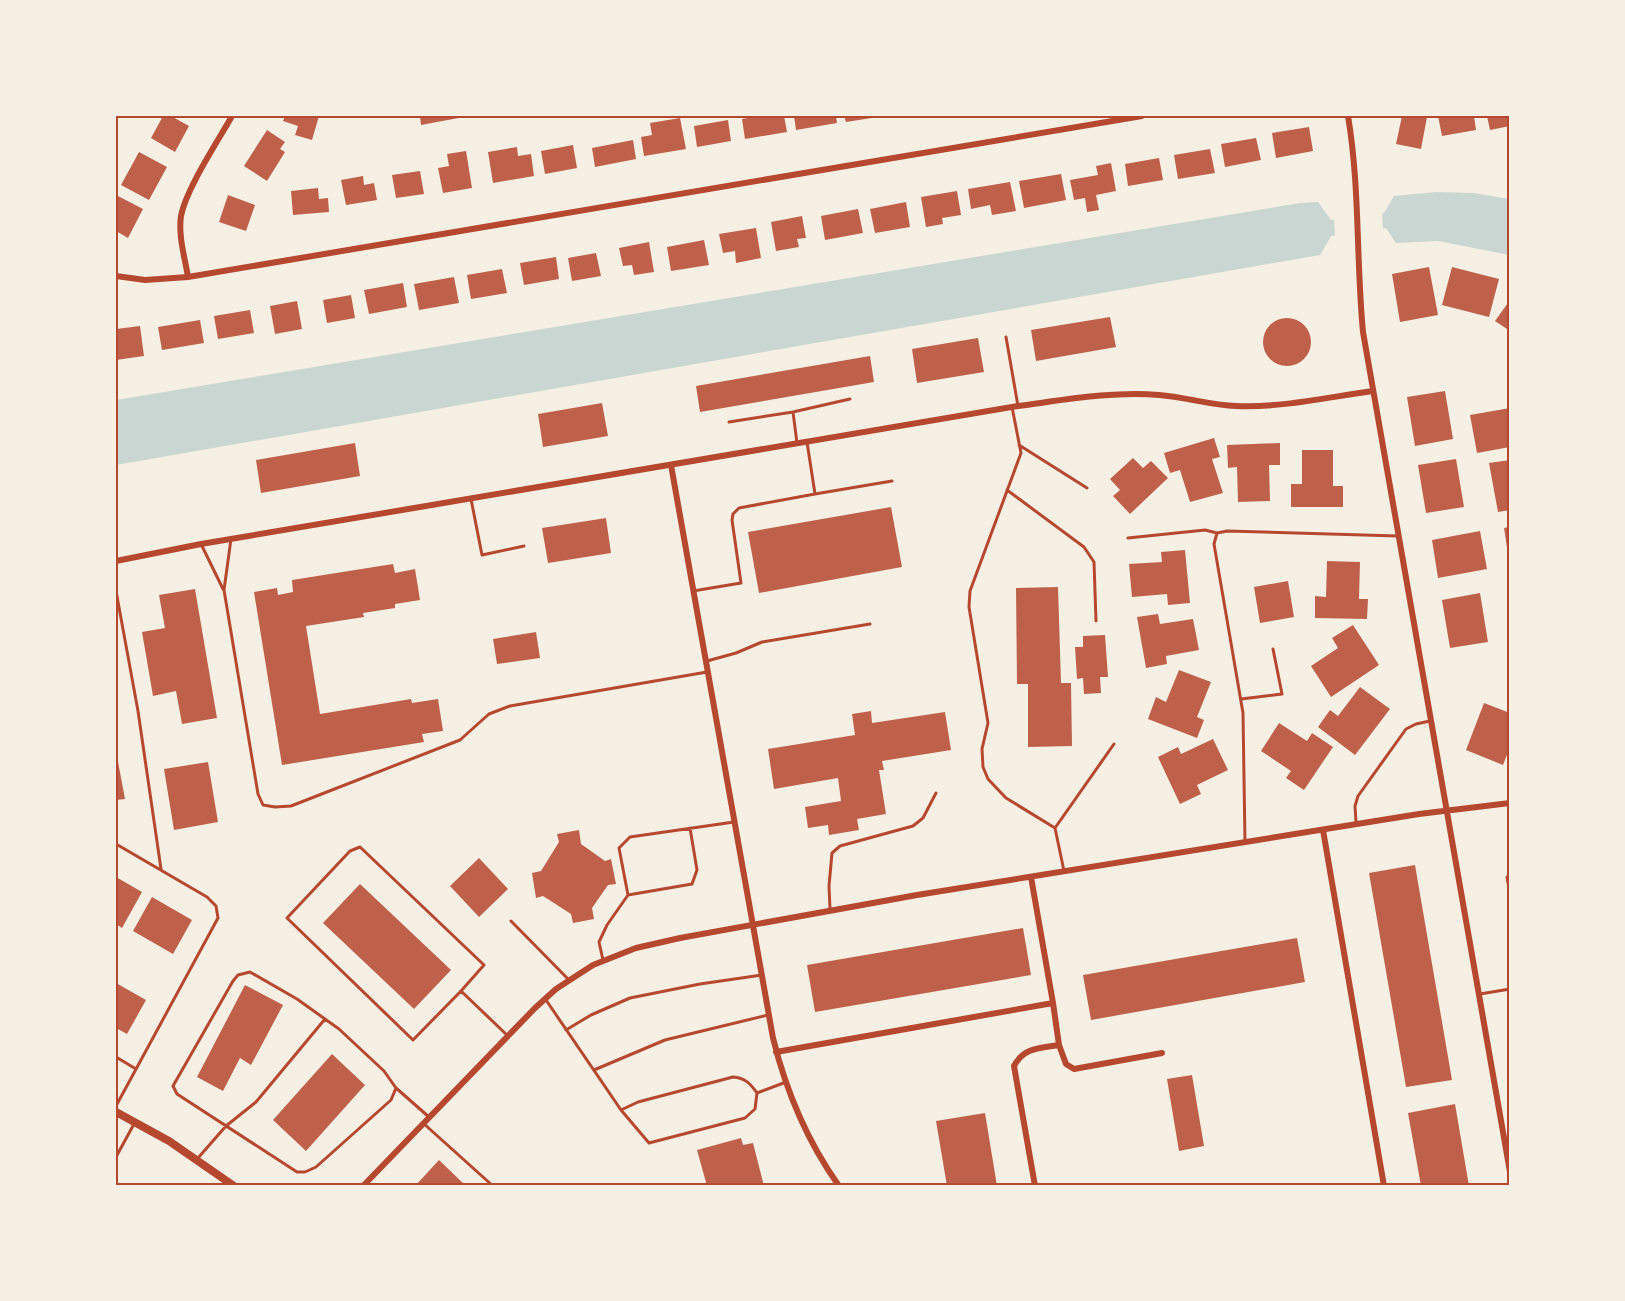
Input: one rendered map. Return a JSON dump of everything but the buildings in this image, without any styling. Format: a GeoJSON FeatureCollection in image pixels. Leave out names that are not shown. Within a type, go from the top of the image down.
{"type":"FeatureCollection","features":[{"type":"Feature","properties":{"kind":"street"},"geometry":{"type":"LineString","coordinates":[[188,277],[181,237],[181,217],[187,198],[232,116]]}},
{"type":"Feature","properties":{"kind":"street"},"geometry":{"type":"LineString","coordinates":[[116,276],[145,280],[188,277],[1142,116]]}},
{"type":"Feature","properties":{"kind":"street"},"geometry":{"type":"LineString","coordinates":[[1348,116],[1358,202],[1361,309],[1373,391],[1509,1172]]}},
{"type":"Feature","properties":{"kind":"street"},"geometry":{"type":"LineString","coordinates":[[116,561],[201,544],[1015,407],[1094,396],[1160,395],[1196,402],[1237,406],[1269,405],[1373,391]]}},
{"type":"Feature","properties":{"kind":"street"},"geometry":{"type":"LineString","coordinates":[[672,465],[776,1052],[807,1134],[839,1185]]}},
{"type":"Feature","properties":{"kind":"street"},"geometry":{"type":"LineString","coordinates":[[363,1185],[545,999],[569,980],[603,960],[636,948],[752,924],[1031,877],[1446,810],[1509,803]]}},
{"type":"Feature","properties":{"kind":"street"},"geometry":{"type":"LineString","coordinates":[[1323,830],[1384,1185]]}},
{"type":"Feature","properties":{"kind":"street"},"geometry":{"type":"LineString","coordinates":[[1031,877],[1059,1045],[1066,1065],[1074,1069],[1162,1053]]}},
{"type":"Feature","properties":{"kind":"street"},"geometry":{"type":"LineString","coordinates":[[776,1052],[1053,1003]]}},
{"type":"Feature","properties":{"kind":"street"},"geometry":{"type":"LineString","coordinates":[[1035,1185],[1014,1066],[1019,1057],[1027,1051],[1059,1045]]}},
{"type":"Feature","properties":{"kind":"street"},"geometry":{"type":"LineString","coordinates":[[116,1112],[196,1159],[234,1185]]}},
{"type":"Feature","properties":{"kind":"lane"},"geometry":{"type":"LineString","coordinates":[[1006,337],[1021,453],[970,591],[969,607],[988,723],[982,749],[983,767],[988,779],[1006,798],[1055,828]]}},
{"type":"Feature","properties":{"kind":"lane"},"geometry":{"type":"LineString","coordinates":[[729,422],[793,412],[850,399]]}},
{"type":"Feature","properties":{"kind":"lane"},"geometry":{"type":"LineString","coordinates":[[793,412],[797,444]]}},
{"type":"Feature","properties":{"kind":"lane"},"geometry":{"type":"LineString","coordinates":[[807,442],[815,494]]}},
{"type":"Feature","properties":{"kind":"lane"},"geometry":{"type":"LineString","coordinates":[[1019,446],[1088,488]]}},
{"type":"Feature","properties":{"kind":"lane"},"geometry":{"type":"LineString","coordinates":[[693,591],[741,583],[732,520],[733,514],[740,508],[892,482]]}},
{"type":"Feature","properties":{"kind":"lane"},"geometry":{"type":"LineString","coordinates":[[1007,490],[1084,547],[1094,562],[1096,621]]}},
{"type":"Feature","properties":{"kind":"lane"},"geometry":{"type":"LineString","coordinates":[[471,499],[482,555],[524,546]]}},
{"type":"Feature","properties":{"kind":"lane"},"geometry":{"type":"LineString","coordinates":[[1128,538],[1205,530],[1217,533],[1227,531],[1398,536]]}},
{"type":"Feature","properties":{"kind":"lane"},"geometry":{"type":"LineString","coordinates":[[1217,533],[1214,544],[1243,713],[1245,842]]}},
{"type":"Feature","properties":{"kind":"lane"},"geometry":{"type":"LineString","coordinates":[[224,590],[231,539]]}},
{"type":"Feature","properties":{"kind":"lane"},"geometry":{"type":"LineString","coordinates":[[201,544],[224,590],[258,794],[263,805],[291,806],[460,740],[489,714],[510,706],[707,672]]}},
{"type":"Feature","properties":{"kind":"lane"},"geometry":{"type":"LineString","coordinates":[[116,591],[138,711],[161,869]]}},
{"type":"Feature","properties":{"kind":"lane"},"geometry":{"type":"LineString","coordinates":[[705,661],[762,642],[870,624]]}},
{"type":"Feature","properties":{"kind":"lane"},"geometry":{"type":"LineString","coordinates":[[1241,699],[1282,694],[1273,649]]}},
{"type":"Feature","properties":{"kind":"lane"},"geometry":{"type":"LineString","coordinates":[[1357,824],[1355,806],[1358,796],[1406,729],[1431,721]]}},
{"type":"Feature","properties":{"kind":"lane"},"geometry":{"type":"LineString","coordinates":[[1064,872],[1055,828],[1114,744]]}},
{"type":"Feature","properties":{"kind":"lane"},"geometry":{"type":"LineString","coordinates":[[831,911],[829,867],[832,853],[840,846],[913,826],[923,818],[936,793]]}},
{"type":"Feature","properties":{"kind":"lane"},"geometry":{"type":"LineString","coordinates":[[603,960],[599,942],[607,925],[627,895],[619,848],[624,841],[630,837],[734,822]]}},
{"type":"Feature","properties":{"kind":"lane"},"geometry":{"type":"LineString","coordinates":[[627,895],[692,884],[698,870],[690,828]]}},
{"type":"Feature","properties":{"kind":"lane"},"geometry":{"type":"LineString","coordinates":[[116,844],[207,897],[216,906],[218,918],[116,1106]]}},
{"type":"Feature","properties":{"kind":"lane"},"geometry":{"type":"LineString","coordinates":[[360,847],[484,965],[461,991],[412,1041],[287,918],[350,851],[360,847]]}},
{"type":"Feature","properties":{"kind":"lane"},"geometry":{"type":"LineString","coordinates":[[1509,877],[1507,877],[1509,894]]}},
{"type":"Feature","properties":{"kind":"lane"},"geometry":{"type":"LineString","coordinates":[[511,921],[569,980]]}},
{"type":"Feature","properties":{"kind":"lane"},"geometry":{"type":"LineString","coordinates":[[396,1088],[391,1100],[316,1167],[297,1172],[177,1094],[173,1086],[238,975],[250,972],[297,999],[339,1029],[384,1071],[396,1088],[429,1117]]}},
{"type":"Feature","properties":{"kind":"lane"},"geometry":{"type":"LineString","coordinates":[[566,1030],[591,1015],[630,998],[762,975]]}},
{"type":"Feature","properties":{"kind":"lane"},"geometry":{"type":"LineString","coordinates":[[1478,994],[1509,989]]}},
{"type":"Feature","properties":{"kind":"lane"},"geometry":{"type":"LineString","coordinates":[[461,991],[508,1036]]}},
{"type":"Feature","properties":{"kind":"lane"},"geometry":{"type":"LineString","coordinates":[[545,999],[621,1110],[649,1143],[745,1118],[755,1109],[757,1094],[751,1084],[743,1078],[733,1077],[638,1102],[621,1110]]}},
{"type":"Feature","properties":{"kind":"lane"},"geometry":{"type":"LineString","coordinates":[[594,1070],[665,1040],[768,1015]]}},
{"type":"Feature","properties":{"kind":"lane"},"geometry":{"type":"LineString","coordinates":[[196,1159],[226,1126],[256,1102],[325,1019]]}},
{"type":"Feature","properties":{"kind":"lane"},"geometry":{"type":"LineString","coordinates":[[116,1057],[136,1069]]}},
{"type":"Feature","properties":{"kind":"lane"},"geometry":{"type":"LineString","coordinates":[[757,1094],[786,1082]]}},
{"type":"Feature","properties":{"kind":"lane"},"geometry":{"type":"LineString","coordinates":[[116,1157],[135,1123]]}},
{"type":"Feature","properties":{"kind":"lane"},"geometry":{"type":"LineString","coordinates":[[423,1124],[494,1185]]}},
{"type":"Feature","properties":{"kind":"shaded area"},"geometry":{"type":"Polygon","coordinates":[[[1436,192],[1474,193],[1509,199],[1509,255],[1438,241],[1396,243],[1386,228],[1331,236],[1320,255],[116,465],[116,400],[1300,203],[1318,202],[1331,220],[1384,213],[1394,196],[1436,192]]]}},
{"type":"Feature","properties":{"kind":"pier"},"geometry":{"type":"Polygon","coordinates":[[[1382,210],[1383,231],[1335,238],[1334,216],[1382,210]]]}}]}
